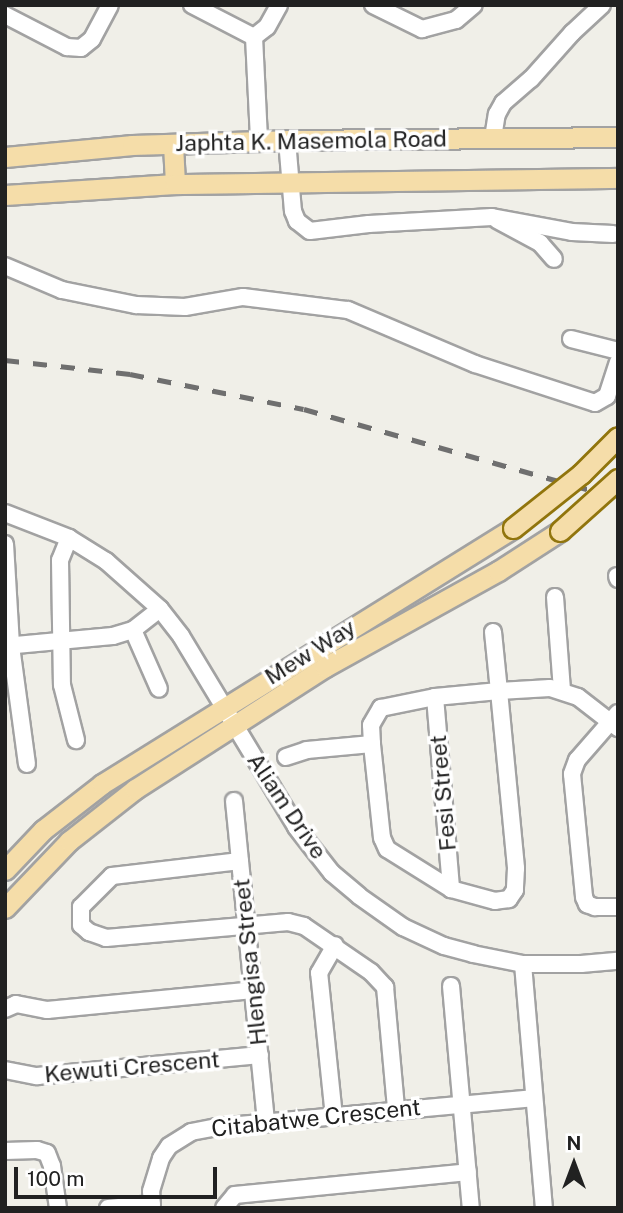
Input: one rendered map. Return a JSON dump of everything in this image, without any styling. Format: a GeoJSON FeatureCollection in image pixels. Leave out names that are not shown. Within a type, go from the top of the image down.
{"type":"FeatureCollection","features":[{"type":"Feature","properties":{"kind":"main road","name":"Japhta K. Masemola Road"},"geometry":{"type":"LineString","coordinates":[[5,157],[173,144],[288,139],[618,137]]}},
{"type":"Feature","properties":{"kind":"main road"},"geometry":{"type":"LineString","coordinates":[[173,144],[175,184]]}},
{"type":"Feature","properties":{"kind":"main road","name":"Japhta K. Masemola Road"},"geometry":{"type":"LineString","coordinates":[[5,195],[175,184],[618,178]]}},
{"type":"Feature","properties":{"kind":"main road","name":"Mew Way"},"geometry":{"type":"LineString","coordinates":[[5,870],[43,830],[82,798],[222,707],[513,528],[581,474],[618,437]]}},
{"type":"Feature","properties":{"kind":"main road","name":"Mew Way"},"geometry":{"type":"LineString","coordinates":[[5,908],[41,867],[93,819],[326,667],[498,571],[560,531],[618,479]]}},
{"type":"Feature","properties":{"kind":"street"},"geometry":{"type":"LineString","coordinates":[[5,15],[67,47],[82,48],[92,39],[110,5]]}},
{"type":"Feature","properties":{"kind":"street"},"geometry":{"type":"LineString","coordinates":[[192,5],[254,37]]}},
{"type":"Feature","properties":{"kind":"street"},"geometry":{"type":"LineString","coordinates":[[254,37],[267,27],[279,5]]}},
{"type":"Feature","properties":{"kind":"street"},"geometry":{"type":"LineString","coordinates":[[377,6],[422,29],[456,20],[474,5]]}},
{"type":"Feature","properties":{"kind":"street"},"geometry":{"type":"LineString","coordinates":[[494,138],[497,114],[503,103],[531,79],[572,33],[602,5]]}},
{"type":"Feature","properties":{"kind":"street"},"geometry":{"type":"LineString","coordinates":[[254,37],[259,141]]}},
{"type":"Feature","properties":{"kind":"street"},"geometry":{"type":"LineString","coordinates":[[288,139],[297,221],[310,231],[369,224],[492,217],[572,232],[613,234]]}},
{"type":"Feature","properties":{"kind":"street"},"geometry":{"type":"LineString","coordinates":[[492,217],[540,243],[554,259]]}},
{"type":"Feature","properties":{"kind":"street"},"geometry":{"type":"LineString","coordinates":[[5,266],[62,290],[136,305],[185,307],[243,297],[348,310],[475,364],[595,403],[601,403],[607,396],[618,362]]}},
{"type":"Feature","properties":{"kind":"street"},"geometry":{"type":"LineString","coordinates":[[571,339],[618,351]]}},
{"type":"Feature","properties":{"kind":"street"},"geometry":{"type":"LineString","coordinates":[[5,519],[6,513]]}},
{"type":"Feature","properties":{"kind":"street","name":"Aliam Drive"},"geometry":{"type":"LineString","coordinates":[[6,513],[69,538],[106,561],[160,609],[181,636],[296,827],[332,873],[359,896],[403,927],[444,946],[523,964],[618,961]]}},
{"type":"Feature","properties":{"kind":"street"},"geometry":{"type":"LineString","coordinates":[[69,538],[60,560],[62,685],[76,740]]}},
{"type":"Feature","properties":{"kind":"street"},"geometry":{"type":"LineString","coordinates":[[5,544],[8,646],[27,764]]}},
{"type":"Feature","properties":{"kind":"street"},"geometry":{"type":"LineString","coordinates":[[555,597],[562,690]]}},
{"type":"Feature","properties":{"kind":"street"},"geometry":{"type":"LineString","coordinates":[[8,646],[113,636],[133,630],[160,609]]}},
{"type":"Feature","properties":{"kind":"street"},"geometry":{"type":"LineString","coordinates":[[133,630],[159,689]]}},
{"type":"Feature","properties":{"kind":"street"},"geometry":{"type":"LineString","coordinates":[[493,632],[499,691],[515,890],[509,899],[495,901],[451,889],[396,856],[384,844],[371,725],[381,708],[435,697],[499,691],[543,688],[562,690],[615,721],[575,764],[572,786],[584,897],[587,904],[595,907],[618,907]]}},
{"type":"Feature","properties":{"kind":"street","name":"Fesi Street"},"geometry":{"type":"LineString","coordinates":[[435,697],[451,889]]}},
{"type":"Feature","properties":{"kind":"street"},"geometry":{"type":"LineString","coordinates":[[286,757],[307,750],[372,744]]}},
{"type":"Feature","properties":{"kind":"street","name":"Hlengisa Street"},"geometry":{"type":"LineString","coordinates":[[234,801],[266,1123]]}},
{"type":"Feature","properties":{"kind":"street"},"geometry":{"type":"LineString","coordinates":[[240,861],[112,876],[84,903],[79,919],[89,932],[106,938],[296,923],[335,945],[371,972],[385,987],[396,1109]]}},
{"type":"Feature","properties":{"kind":"street"},"geometry":{"type":"LineString","coordinates":[[334,1117],[319,972],[335,945]]}},
{"type":"Feature","properties":{"kind":"street"},"geometry":{"type":"LineString","coordinates":[[523,964],[544,1208]]}},
{"type":"Feature","properties":{"kind":"street"},"geometry":{"type":"LineString","coordinates":[[451,986],[471,1208]]}},
{"type":"Feature","properties":{"kind":"street"},"geometry":{"type":"LineString","coordinates":[[5,1009],[16,1004],[47,1010],[253,990]]}},
{"type":"Feature","properties":{"kind":"street","name":"Kewuti Crescent"},"geometry":{"type":"LineString","coordinates":[[5,1070],[37,1076],[260,1055]]}},
{"type":"Feature","properties":{"kind":"street","name":"Citabatwe Crescent"},"geometry":{"type":"LineString","coordinates":[[152,1206],[151,1191],[161,1158],[176,1141],[200,1130],[396,1109],[533,1098]]}},
{"type":"Feature","properties":{"kind":"street"},"geometry":{"type":"LineString","coordinates":[[5,1151],[37,1150],[47,1153],[52,1166],[58,1208]]}},
{"type":"Feature","properties":{"kind":"street"},"geometry":{"type":"LineString","coordinates":[[224,1208],[235,1195],[468,1172]]}},
{"type":"Feature","properties":{"kind":"street"},"geometry":{"type":"LineString","coordinates":[[108,1208],[152,1206]]}},
{"type":"Feature","properties":{"kind":"railway"},"geometry":{"type":"LineString","coordinates":[[5,360],[130,374],[304,409],[618,498]]}}]}
